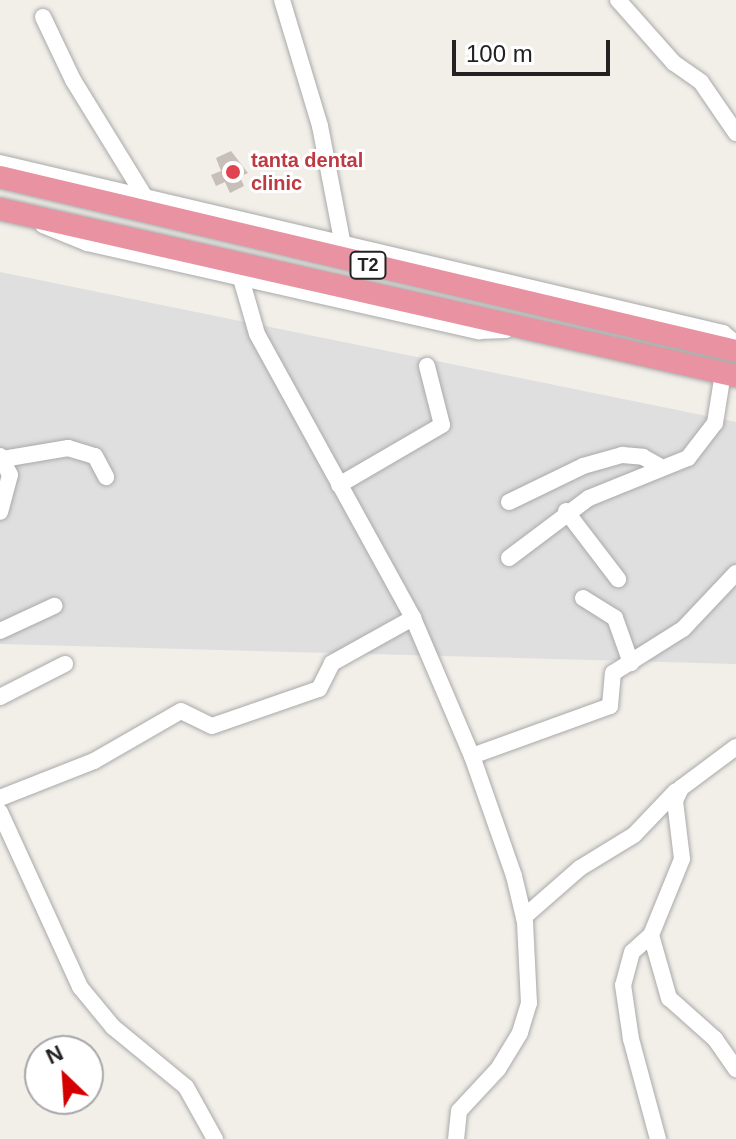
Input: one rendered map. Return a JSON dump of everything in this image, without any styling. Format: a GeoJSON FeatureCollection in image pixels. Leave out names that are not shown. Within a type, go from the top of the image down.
{"type":"FeatureCollection","features":[{"type":"Feature","properties":{"kind":"highway","name":"T2"},"geometry":{"type":"LineString","coordinates":[[0,177],[736,351]]}},
{"type":"Feature","properties":{"kind":"highway","name":"T2"},"geometry":{"type":"LineString","coordinates":[[0,209],[521,330],[730,374]]}},
{"type":"Feature","properties":{"kind":"highway"},"geometry":{"type":"LineString","coordinates":[[521,330],[530,302]]}},
{"type":"Feature","properties":{"kind":"highway"},"geometry":{"type":"LineString","coordinates":[[599,346],[608,319]]}},
{"type":"Feature","properties":{"kind":"street"},"geometry":{"type":"LineString","coordinates":[[282,0],[320,126],[343,245]]}},
{"type":"Feature","properties":{"kind":"street"},"geometry":{"type":"LineString","coordinates":[[618,0],[674,63],[701,82],[736,133]]}},
{"type":"Feature","properties":{"kind":"street"},"geometry":{"type":"LineString","coordinates":[[43,17],[73,80],[145,197]]}},
{"type":"Feature","properties":{"kind":"street"},"geometry":{"type":"LineString","coordinates":[[0,163],[723,333],[736,344]]}},
{"type":"Feature","properties":{"kind":"street"},"geometry":{"type":"LineString","coordinates":[[24,215],[87,243],[479,331],[521,330]]}},
{"type":"Feature","properties":{"kind":"street"},"geometry":{"type":"LineString","coordinates":[[240,275],[257,334],[413,618],[472,756],[524,917],[529,1003],[520,1033],[498,1069],[459,1111],[456,1139]]}},
{"type":"Feature","properties":{"kind":"street"},"geometry":{"type":"LineString","coordinates":[[339,485],[442,425],[427,366]]}},
{"type":"Feature","properties":{"kind":"street"},"geometry":{"type":"LineString","coordinates":[[509,558],[566,511],[659,466],[688,458],[718,413],[730,374]]}},
{"type":"Feature","properties":{"kind":"street"},"geometry":{"type":"LineString","coordinates":[[0,512],[10,475],[1,458],[68,448],[95,456],[106,477]]}},
{"type":"Feature","properties":{"kind":"street"},"geometry":{"type":"LineString","coordinates":[[509,502],[583,466],[622,455],[643,457],[659,466]]}},
{"type":"Feature","properties":{"kind":"street"},"geometry":{"type":"LineString","coordinates":[[566,511],[618,579]]}},
{"type":"Feature","properties":{"kind":"street"},"geometry":{"type":"LineString","coordinates":[[472,756],[610,706],[611,676],[702,614],[736,573]]}},
{"type":"Feature","properties":{"kind":"street"},"geometry":{"type":"LineString","coordinates":[[583,598],[615,618],[631,663]]}},
{"type":"Feature","properties":{"kind":"street"},"geometry":{"type":"LineString","coordinates":[[0,631],[54,606]]}},
{"type":"Feature","properties":{"kind":"street"},"geometry":{"type":"LineString","coordinates":[[0,798],[94,761],[181,711],[212,726],[319,689],[332,663],[413,618]]}},
{"type":"Feature","properties":{"kind":"street"},"geometry":{"type":"LineString","coordinates":[[0,697],[65,664]]}},
{"type":"Feature","properties":{"kind":"street"},"geometry":{"type":"LineString","coordinates":[[524,917],[580,868],[634,835],[681,788],[736,747]]}},
{"type":"Feature","properties":{"kind":"street"},"geometry":{"type":"LineString","coordinates":[[658,1139],[631,1039],[623,985],[632,952],[651,935],[682,859],[673,808],[681,788]]}},
{"type":"Feature","properties":{"kind":"street"},"geometry":{"type":"LineString","coordinates":[[0,812],[80,987],[113,1027],[186,1087],[215,1139]]}},
{"type":"Feature","properties":{"kind":"street"},"geometry":{"type":"LineString","coordinates":[[651,935],[669,998],[715,1039],[736,1069]]}},
{"type":"Feature","properties":{"kind":"shaded area"},"geometry":{"type":"Polygon","coordinates":[[[0,272],[736,422],[736,664],[0,644],[0,272]]]}},
{"type":"Feature","properties":{"kind":"building","name":"tanta dental clinic"},"geometry":{"type":"Polygon","coordinates":[[[231,151],[248,173],[240,177],[244,186],[230,193],[225,182],[216,186],[211,175],[221,171],[216,158],[231,151]]]}},
{"type":"Feature","properties":{"kind":"place","name":"tanta dental clinic"},"geometry":{"type":"Point","coordinates":[233,172]}}]}
